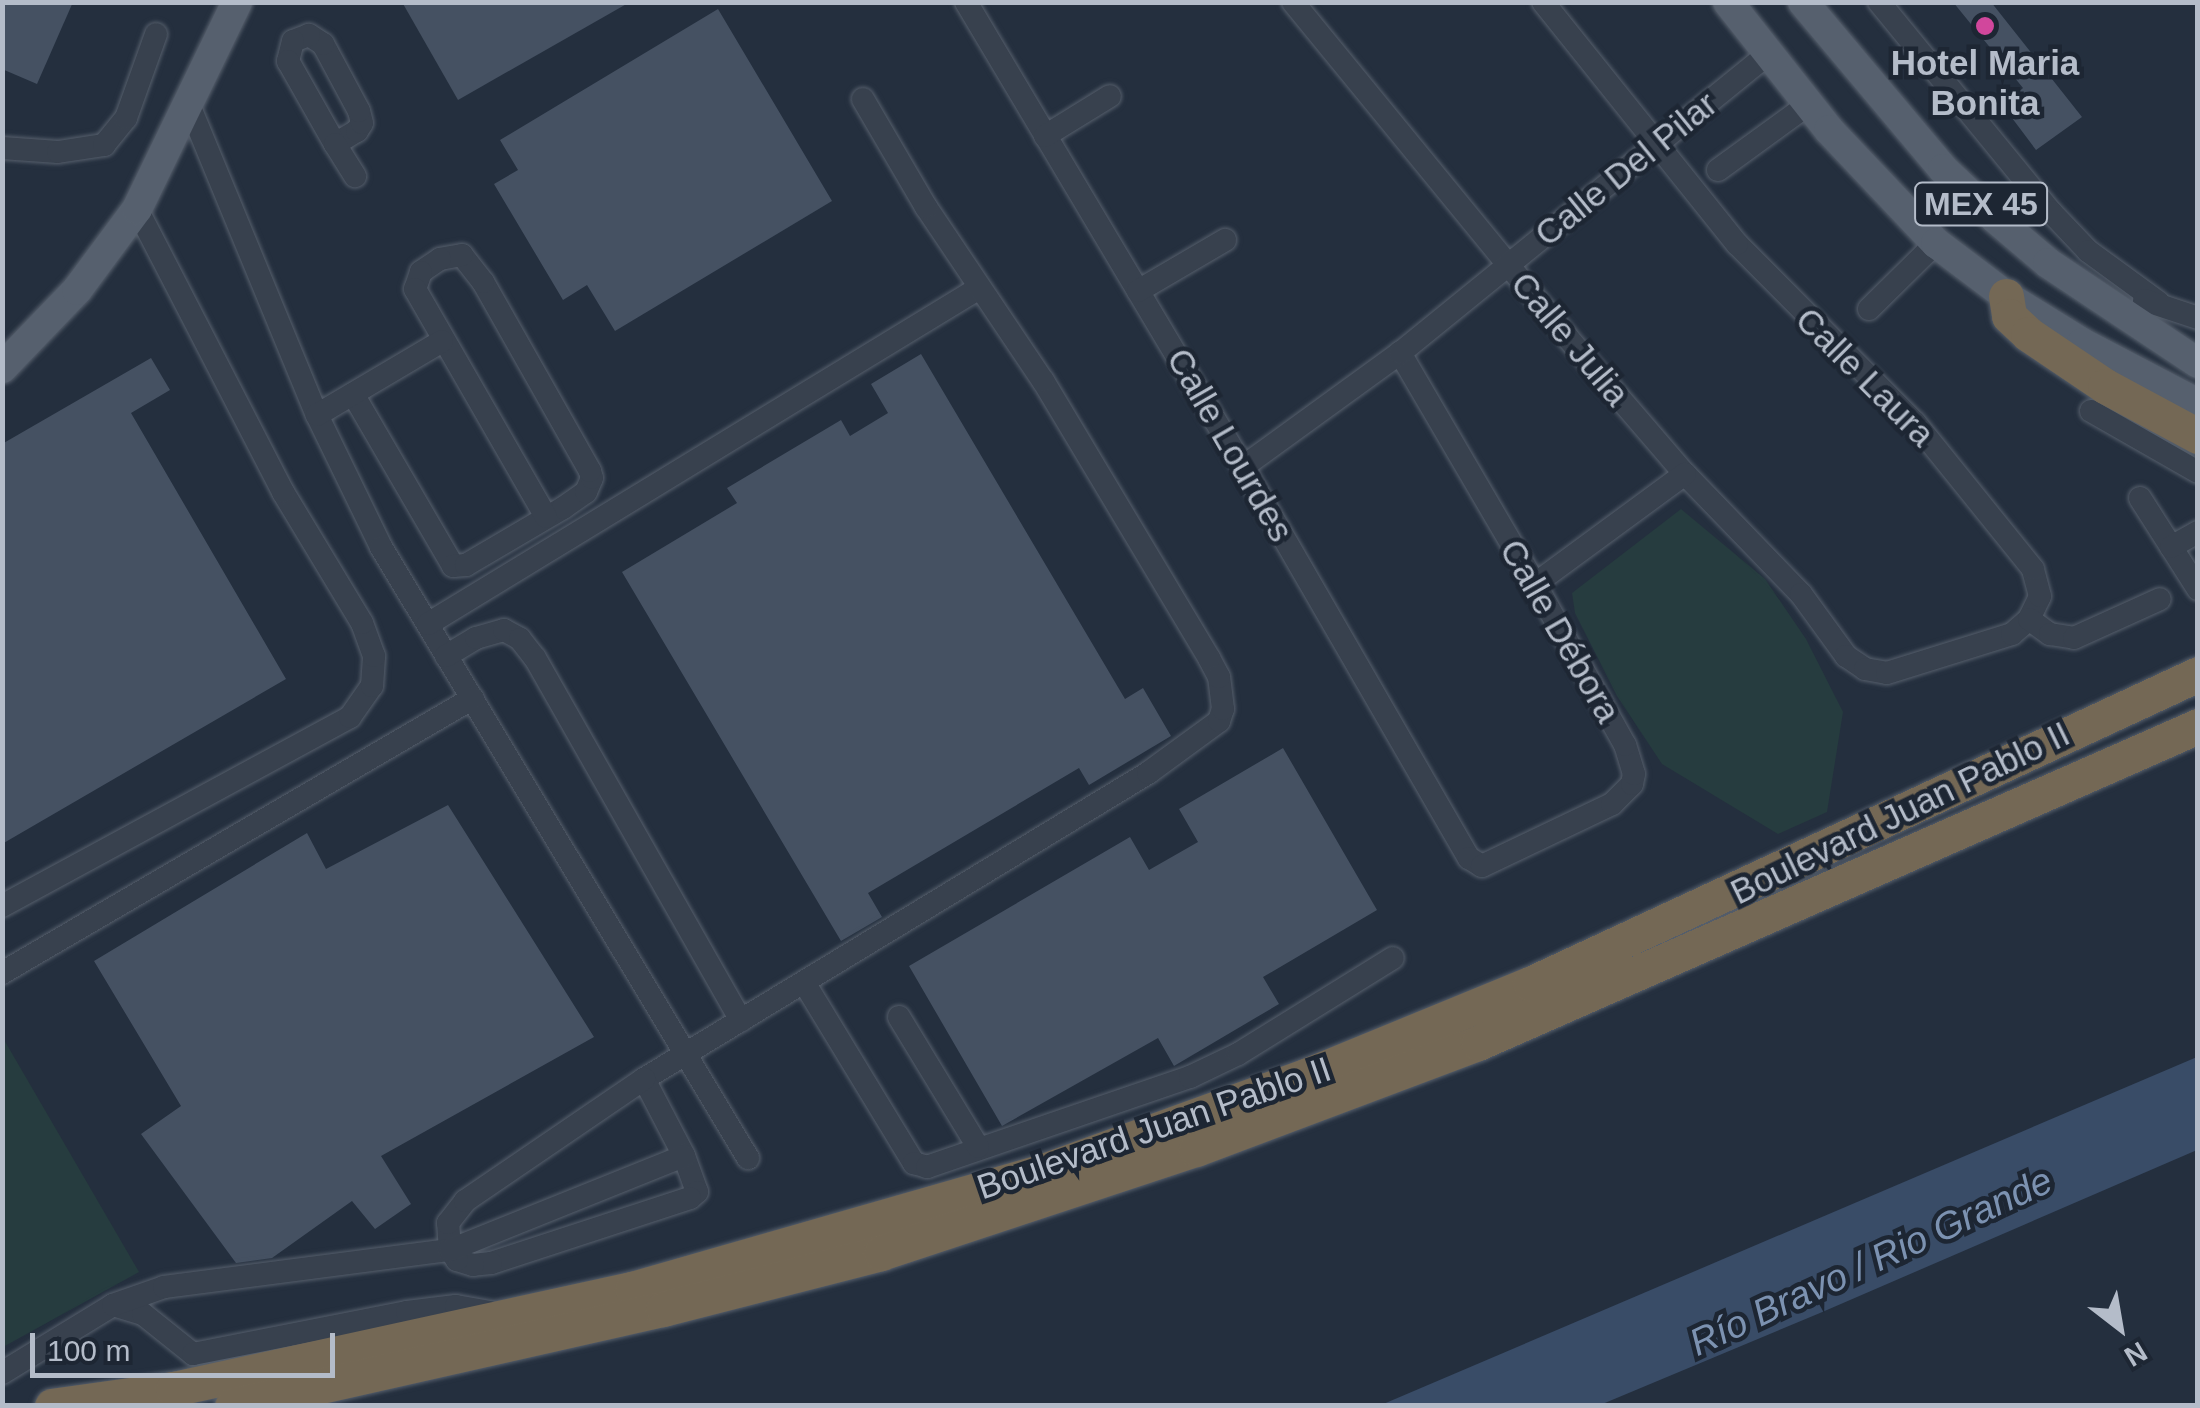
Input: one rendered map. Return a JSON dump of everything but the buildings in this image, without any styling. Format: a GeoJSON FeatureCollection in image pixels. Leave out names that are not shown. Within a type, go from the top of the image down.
{"type":"FeatureCollection","features":[{"type":"Feature","properties":{"kind":"highway"},"geometry":{"type":"LineString","coordinates":[[2006,296],[2010,316],[2028,334],[2105,386],[2198,436]]}},
{"type":"Feature","properties":{"kind":"highway","name":"Boulevard Juan Pablo II"},"geometry":{"type":"LineString","coordinates":[[52,1406],[174,1389],[632,1289],[999,1186],[1289,1082],[1646,933],[2198,674]]}},
{"type":"Feature","properties":{"kind":"highway","name":"Boulevard Juan Pablo II"},"geometry":{"type":"LineString","coordinates":[[232,1406],[663,1309],[881,1253],[1084,1188],[1478,1044],[2198,726]]}},
{"type":"Feature","properties":{"kind":"main road"},"geometry":{"type":"LineString","coordinates":[[2,368],[77,290],[137,209],[236,2]]}},
{"type":"Feature","properties":{"kind":"main road","name":"MEX 45"},"geometry":{"type":"LineString","coordinates":[[1728,2],[1809,104],[1896,204],[1936,243],[2006,296],[2131,373],[2198,404]]}},
{"type":"Feature","properties":{"kind":"main road","name":"MEX 45"},"geometry":{"type":"LineString","coordinates":[[1804,2],[1943,168],[2035,252],[2198,363]]}},
{"type":"Feature","properties":{"kind":"street","name":"Calle Lourdes"},"geometry":{"type":"LineString","coordinates":[[966,2],[1244,467],[1469,858],[1482,866],[1503,856]]}},
{"type":"Feature","properties":{"kind":"street","name":"Calle Julia"},"geometry":{"type":"LineString","coordinates":[[1293,2],[1685,474],[1782,573],[1857,665],[1888,673],[2012,634],[2029,620]]}},
{"type":"Feature","properties":{"kind":"street","name":"Calle Laura"},"geometry":{"type":"LineString","coordinates":[[1543,2],[1737,244],[1915,423],[2002,527],[2038,579],[2040,596],[2029,620]]}},
{"type":"Feature","properties":{"kind":"street"},"geometry":{"type":"LineString","coordinates":[[1879,2],[2051,212],[2088,251],[2158,302]]}},
{"type":"Feature","properties":{"kind":"street"},"geometry":{"type":"LineString","coordinates":[[2,148],[58,152],[104,145],[126,118],[156,34]]}},
{"type":"Feature","properties":{"kind":"street","name":"Calle Del Pilar"},"geometry":{"type":"LineString","coordinates":[[1244,467],[1400,352],[1769,53]]}},
{"type":"Feature","properties":{"kind":"street"},"geometry":{"type":"LineString","coordinates":[[1045,136],[1110,96]]}},
{"type":"Feature","properties":{"kind":"street"},"geometry":{"type":"LineString","coordinates":[[644,1079],[684,1156],[697,1192],[690,1198],[491,1263],[464,1263],[450,1250],[448,1223],[466,1201],[644,1079],[1148,773],[1198,738],[1219,720],[1224,709],[1220,677],[1209,658],[1043,381],[979,288],[863,100]]}},
{"type":"Feature","properties":{"kind":"street"},"geometry":{"type":"LineString","coordinates":[[1718,170],[1809,104]]}},
{"type":"Feature","properties":{"kind":"street"},"geometry":{"type":"LineString","coordinates":[[190,105],[317,414],[381,547],[748,1158]]}},
{"type":"Feature","properties":{"kind":"street"},"geometry":{"type":"LineString","coordinates":[[335,144],[355,176]]}},
{"type":"Feature","properties":{"kind":"street"},"geometry":{"type":"LineString","coordinates":[[2,906],[350,717],[365,702],[372,686],[374,656],[362,623],[283,492],[137,209]]}},
{"type":"Feature","properties":{"kind":"street"},"geometry":{"type":"LineString","coordinates":[[1138,291],[1224,240]]}},
{"type":"Feature","properties":{"kind":"street"},"geometry":{"type":"LineString","coordinates":[[1869,309],[1936,243]]}},
{"type":"Feature","properties":{"kind":"street"},"geometry":{"type":"LineString","coordinates":[[354,394],[453,566],[466,565],[546,517],[586,492],[592,478],[483,282],[462,254],[440,259],[416,279],[418,297],[546,517]]}},
{"type":"Feature","properties":{"kind":"street"},"geometry":{"type":"LineString","coordinates":[[428,624],[979,288]]}},
{"type":"Feature","properties":{"kind":"street"},"geometry":{"type":"LineString","coordinates":[[2088,290],[2158,302],[2198,318]]}},
{"type":"Feature","properties":{"kind":"street"},"geometry":{"type":"LineString","coordinates":[[317,414],[442,340]]}},
{"type":"Feature","properties":{"kind":"street","name":"Calle Débora"},"geometry":{"type":"LineString","coordinates":[[1400,352],[1535,584],[1624,745],[1634,774],[1632,784],[1612,804],[1503,856]]}},
{"type":"Feature","properties":{"kind":"street"},"geometry":{"type":"LineString","coordinates":[[2091,410],[2198,472]]}},
{"type":"Feature","properties":{"kind":"street"},"geometry":{"type":"LineString","coordinates":[[1535,584],[1685,474]]}},
{"type":"Feature","properties":{"kind":"street"},"geometry":{"type":"LineString","coordinates":[[2140,498],[2198,589]]}},
{"type":"Feature","properties":{"kind":"street"},"geometry":{"type":"LineString","coordinates":[[2171,547],[2198,532]]}},
{"type":"Feature","properties":{"kind":"street"},"geometry":{"type":"LineString","coordinates":[[2029,620],[2050,634],[2074,638],[2160,600]]}},
{"type":"Feature","properties":{"kind":"street"},"geometry":{"type":"LineString","coordinates":[[446,656],[476,638],[504,630],[520,640],[535,658],[741,1021]]}},
{"type":"Feature","properties":{"kind":"street"},"geometry":{"type":"LineString","coordinates":[[2,972],[473,698]]}},
{"type":"Feature","properties":{"kind":"street"},"geometry":{"type":"LineString","coordinates":[[805,984],[914,1162],[928,1167],[1190,1077],[1238,1054],[1393,958]]}},
{"type":"Feature","properties":{"kind":"street"},"geometry":{"type":"LineString","coordinates":[[898,1017],[978,1147]]}},
{"type":"Feature","properties":{"kind":"street"},"geometry":{"type":"LineString","coordinates":[[2,1372],[113,1306],[164,1287],[450,1250],[684,1156]]}},
{"type":"Feature","properties":{"kind":"street"},"geometry":{"type":"LineString","coordinates":[[113,1306],[143,1314],[193,1354],[456,1306],[514,1315]]}},
{"type":"Feature","properties":{"kind":"green space"},"geometry":{"type":"Polygon","coordinates":[[[1681,509],[1765,579],[1806,639],[1843,712],[1827,812],[1778,834],[1662,764],[1617,696],[1575,613],[1572,593],[1681,509]]]}},
{"type":"Feature","properties":{"kind":"green space"},"geometry":{"type":"Polygon","coordinates":[[[3,1038],[139,1272],[2,1347],[3,1038]]]}},
{"type":"Feature","properties":{"kind":"water","name":"Río Bravo / Rio Grande"},"geometry":{"type":"Polygon","coordinates":[[[2197,1057],[2197,1150],[1820,1313],[1600,1405],[1381,1405],[2197,1057]]]}},
{"type":"Feature","properties":{"kind":"place","name":"Hotel Maria Bonita"},"geometry":{"type":"Point","coordinates":[1985,26]}}]}
